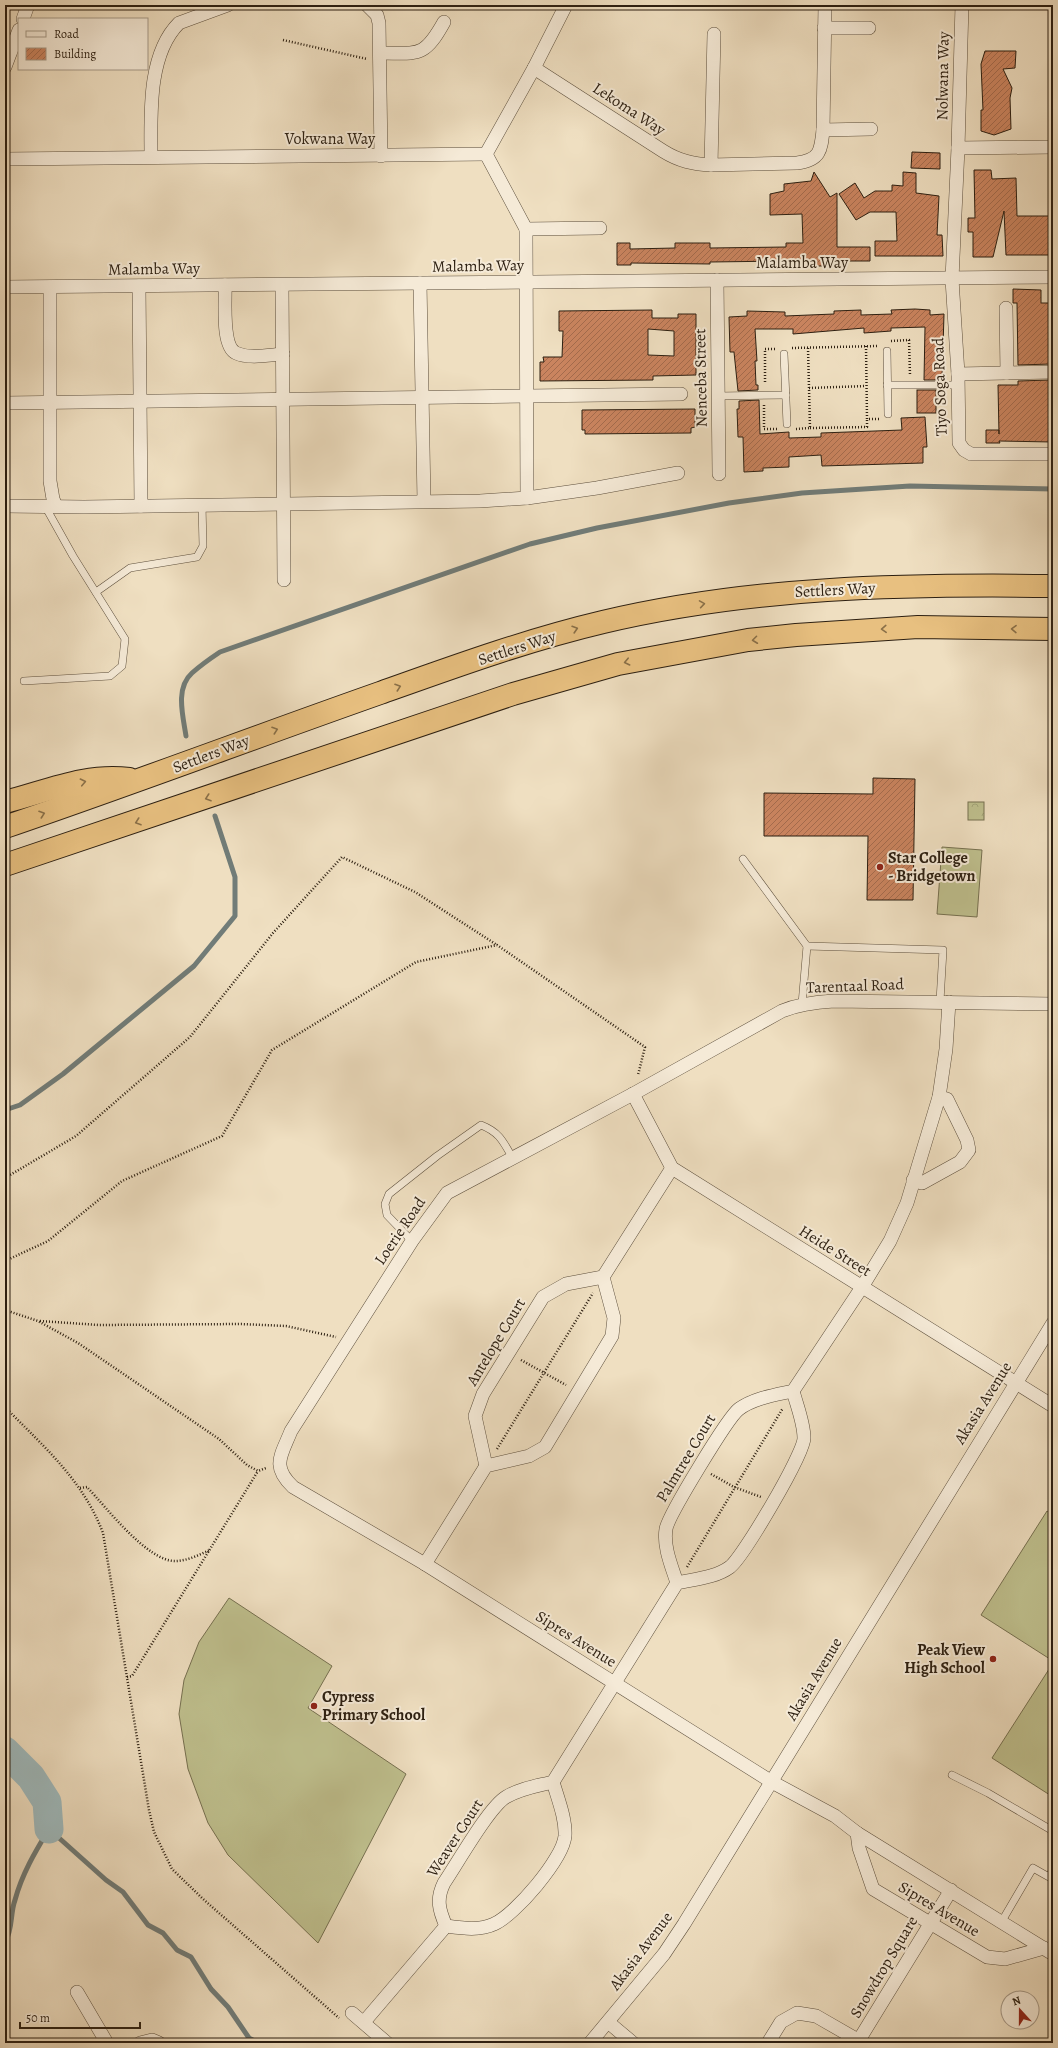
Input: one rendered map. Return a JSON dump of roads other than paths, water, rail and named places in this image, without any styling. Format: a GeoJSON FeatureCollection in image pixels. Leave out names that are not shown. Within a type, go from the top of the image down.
{"type":"FeatureCollection","features":[{"type":"Feature","properties":{"kind":"highway","name":"Settlers Way"},"geometry":{"type":"LineString","coordinates":[[5,827],[147,778],[225,748],[513,648],[614,619],[751,596],[816,590],[955,584],[1053,586]]}},
{"type":"Feature","properties":{"kind":"highway"},"geometry":{"type":"LineString","coordinates":[[5,866],[512,694],[583,673],[651,657],[748,640],[861,630],[918,627],[1053,629]]}},
{"type":"Feature","properties":{"kind":"highway"},"geometry":{"type":"LineString","coordinates":[[5,802],[94,779],[115,777],[147,778]]}},
{"type":"Feature","properties":{"kind":"street"},"geometry":{"type":"LineString","coordinates":[[23,18],[28,5]]}},
{"type":"Feature","properties":{"kind":"street"},"geometry":{"type":"LineString","coordinates":[[151,157],[153,86],[158,64],[166,42],[173,29],[179,24],[228,5]]}},
{"type":"Feature","properties":{"kind":"street"},"geometry":{"type":"LineString","coordinates":[[367,5],[376,15],[379,23],[376,57],[381,156]]}},
{"type":"Feature","properties":{"kind":"street"},"geometry":{"type":"LineString","coordinates":[[527,498],[526,229],[486,154],[534,68],[566,5]]}},
{"type":"Feature","properties":{"kind":"street","name":"Lekoma Way"},"geometry":{"type":"LineString","coordinates":[[534,68],[671,156],[689,163],[711,165],[797,163],[809,161],[821,149],[823,130],[825,5]]}},
{"type":"Feature","properties":{"kind":"street","name":"Nolwana Way"},"geometry":{"type":"LineString","coordinates":[[952,278],[958,148],[962,5]]}},
{"type":"Feature","properties":{"kind":"street"},"geometry":{"type":"LineString","coordinates":[[376,57],[421,52],[430,45],[444,22]]}},
{"type":"Feature","properties":{"kind":"street"},"geometry":{"type":"LineString","coordinates":[[824,28],[869,28]]}},
{"type":"Feature","properties":{"kind":"street"},"geometry":{"type":"LineString","coordinates":[[5,67],[18,33]]}},
{"type":"Feature","properties":{"kind":"street"},"geometry":{"type":"LineString","coordinates":[[711,165],[714,34]]}},
{"type":"Feature","properties":{"kind":"street"},"geometry":{"type":"LineString","coordinates":[[823,130],[871,129]]}},
{"type":"Feature","properties":{"kind":"street"},"geometry":{"type":"LineString","coordinates":[[958,148],[1053,147]]}},
{"type":"Feature","properties":{"kind":"street","name":"Vokwana Way"},"geometry":{"type":"LineString","coordinates":[[5,159],[486,154]]}},
{"type":"Feature","properties":{"kind":"street"},"geometry":{"type":"LineString","coordinates":[[526,229],[600,228]]}},
{"type":"Feature","properties":{"kind":"street","name":"Malamba Way"},"geometry":{"type":"LineString","coordinates":[[5,288],[1053,277]]}},
{"type":"Feature","properties":{"kind":"street","name":"Tiyo Soga Road"},"geometry":{"type":"LineString","coordinates":[[952,278],[958,379],[959,443],[964,450],[971,454],[978,455],[1053,454]]}},
{"type":"Feature","properties":{"kind":"street","name":"Nenceba Street"},"geometry":{"type":"LineString","coordinates":[[717,280],[720,474]]}},
{"type":"Feature","properties":{"kind":"street"},"geometry":{"type":"LineString","coordinates":[[420,283],[424,501]]}},
{"type":"Feature","properties":{"kind":"street"},"geometry":{"type":"LineString","coordinates":[[225,285],[226,335],[229,347],[232,351],[241,355],[249,356],[283,354]]}},
{"type":"Feature","properties":{"kind":"street"},"geometry":{"type":"LineString","coordinates":[[282,285],[284,580]]}},
{"type":"Feature","properties":{"kind":"street"},"geometry":{"type":"LineString","coordinates":[[139,286],[142,401],[141,506]]}},
{"type":"Feature","properties":{"kind":"street"},"geometry":{"type":"LineString","coordinates":[[50,287],[50,506]]}},
{"type":"Feature","properties":{"kind":"street"},"geometry":{"type":"LineString","coordinates":[[1006,308],[1007,373]]}},
{"type":"Feature","properties":{"kind":"street"},"geometry":{"type":"LineString","coordinates":[[958,379],[1007,373],[1053,372]]}},
{"type":"Feature","properties":{"kind":"street"},"geometry":{"type":"LineString","coordinates":[[5,402],[681,394]]}},
{"type":"Feature","properties":{"kind":"street"},"geometry":{"type":"LineString","coordinates":[[5,506],[141,506],[480,501],[527,498],[597,488],[678,473]]}},
{"type":"Feature","properties":{"kind":"street"},"geometry":{"type":"LineString","coordinates":[[364,2022],[446,1926],[474,1928],[493,1925],[518,1908],[558,1854],[565,1836],[561,1811],[553,1782],[677,1583],[708,1576],[729,1567],[752,1538],[795,1463],[804,1439],[794,1391],[862,1288],[893,1234],[906,1203],[939,1097],[944,1067],[944,1001]]}},
{"type":"Feature","properties":{"kind":"street","name":"Tarentaal Road"},"geometry":{"type":"LineString","coordinates":[[633,1094],[782,1011],[802,1004],[827,1002],[944,1001],[1053,1004]]}},
{"type":"Feature","properties":{"kind":"street","name":"Loerie Road"},"geometry":{"type":"LineString","coordinates":[[279,1468],[290,1432],[412,1241],[447,1193],[512,1157],[633,1094]]}},
{"type":"Feature","properties":{"kind":"street","name":"Heide Street"},"geometry":{"type":"LineString","coordinates":[[633,1094],[672,1168],[1053,1406]]}},
{"type":"Feature","properties":{"kind":"street"},"geometry":{"type":"LineString","coordinates":[[913,1180],[922,1183],[960,1162],[969,1150],[967,1140],[946,1099],[939,1097]]}},
{"type":"Feature","properties":{"kind":"street"},"geometry":{"type":"LineString","coordinates":[[425,1564],[486,1466],[529,1456],[545,1447],[612,1336],[614,1318],[603,1277],[672,1168]]}},
{"type":"Feature","properties":{"kind":"street","name":"Antelope Court"},"geometry":{"type":"LineString","coordinates":[[486,1466],[475,1416],[483,1394],[508,1353],[543,1297],[566,1284],[603,1277]]}},
{"type":"Feature","properties":{"kind":"street","name":"Akasia Avenue"},"geometry":{"type":"LineString","coordinates":[[590,2043],[664,1954],[772,1782],[1053,1323]]}},
{"type":"Feature","properties":{"kind":"street","name":"Palmtree Court"},"geometry":{"type":"LineString","coordinates":[[677,1583],[667,1549],[666,1529],[676,1506],[738,1409],[756,1400],[794,1391]]}},
{"type":"Feature","properties":{"kind":"street","name":"Sipres Avenue"},"geometry":{"type":"LineString","coordinates":[[279,1468],[293,1487],[425,1564],[772,1782],[835,1816],[857,1833],[1049,1951]]}},
{"type":"Feature","properties":{"kind":"street","name":"Weaver Court"},"geometry":{"type":"LineString","coordinates":[[446,1926],[439,1908],[439,1894],[444,1883],[492,1809],[505,1797],[516,1792],[553,1782]]}},
{"type":"Feature","properties":{"kind":"street","name":"Sipres Avenue"},"geometry":{"type":"LineString","coordinates":[[857,1833],[859,1848],[873,1888],[987,1957],[1005,1959],[1049,1951]]}},
{"type":"Feature","properties":{"kind":"street","name":"Snowdrop Square"},"geometry":{"type":"LineString","coordinates":[[768,2043],[781,2022],[797,2013],[816,2016],[861,2042],[930,1923],[951,1890]]}},
{"type":"Feature","properties":{"kind":"street"},"geometry":{"type":"LineString","coordinates":[[77,1992],[108,2043]]}},
{"type":"Feature","properties":{"kind":"street"},"geometry":{"type":"LineString","coordinates":[[352,2013],[387,2043]]}},
{"type":"Feature","properties":{"kind":"street"},"geometry":{"type":"LineString","coordinates":[[608,2022],[633,2043]]}},
{"type":"Feature","properties":{"kind":"street"},"geometry":{"type":"LineString","coordinates":[[140,2043],[152,2040],[159,2043]]}},
{"type":"Feature","properties":{"kind":"lane"},"geometry":{"type":"LineString","coordinates":[[887,347],[888,414]]}},
{"type":"Feature","properties":{"kind":"lane"},"geometry":{"type":"LineString","coordinates":[[784,354],[787,424]]}},
{"type":"Feature","properties":{"kind":"lane"},"geometry":{"type":"LineString","coordinates":[[888,385],[958,379]]}},
{"type":"Feature","properties":{"kind":"lane"},"geometry":{"type":"LineString","coordinates":[[719,396],[786,395]]}},
{"type":"Feature","properties":{"kind":"lane"},"geometry":{"type":"LineString","coordinates":[[96,592],[130,568],[197,556],[203,546],[202,504]]}},
{"type":"Feature","properties":{"kind":"lane"},"geometry":{"type":"LineString","coordinates":[[24,681],[110,676],[122,666],[125,639],[72,556],[50,506]]}},
{"type":"Feature","properties":{"kind":"lane"},"geometry":{"type":"LineString","coordinates":[[743,859],[807,946],[802,1004]]}},
{"type":"Feature","properties":{"kind":"lane"},"geometry":{"type":"LineString","coordinates":[[807,946],[943,950],[944,1001]]}},
{"type":"Feature","properties":{"kind":"lane"},"geometry":{"type":"LineString","coordinates":[[412,1241],[387,1215],[385,1204],[389,1194],[437,1156],[481,1125],[494,1130],[503,1140],[512,1157]]}},
{"type":"Feature","properties":{"kind":"lane"},"geometry":{"type":"LineString","coordinates":[[952,1775],[988,1793],[1053,1831]]}},
{"type":"Feature","properties":{"kind":"lane"},"geometry":{"type":"LineString","coordinates":[[1002,1921],[1033,1868],[1049,1877],[1053,1870]]}},
{"type":"Feature","properties":{"kind":"waterway"},"geometry":{"type":"LineString","coordinates":[[186,736],[182,711],[183,686],[192,673],[220,652],[530,544],[597,528],[729,503],[802,493],[910,486],[1053,489]]}},
{"type":"Feature","properties":{"kind":"waterway"},"geometry":{"type":"LineString","coordinates":[[5,1110],[20,1105],[63,1074],[194,966],[235,916],[235,877],[215,816]]}},
{"type":"Feature","properties":{"kind":"waterway"},"geometry":{"type":"LineString","coordinates":[[5,1751],[31,1777],[47,1802],[49,1829]]}},
{"type":"Feature","properties":{"kind":"waterway"},"geometry":{"type":"LineString","coordinates":[[5,1942],[8,1937],[13,1905],[21,1881],[49,1829],[106,1880],[123,1892],[148,1925],[163,1933],[177,1950],[191,1957],[211,1989],[228,2007],[249,2038],[258,2043]]}},
{"type":"Feature","properties":{"kind":"place","name":"Star College - Bridgetown"},"geometry":{"type":"Point","coordinates":[880,867]}},
{"type":"Feature","properties":{"kind":"place","name":"Peak View High School"},"geometry":{"type":"Point","coordinates":[993,1659]}},
{"type":"Feature","properties":{"kind":"place","name":"Cypress Primary School"},"geometry":{"type":"Point","coordinates":[314,1706]}}]}
